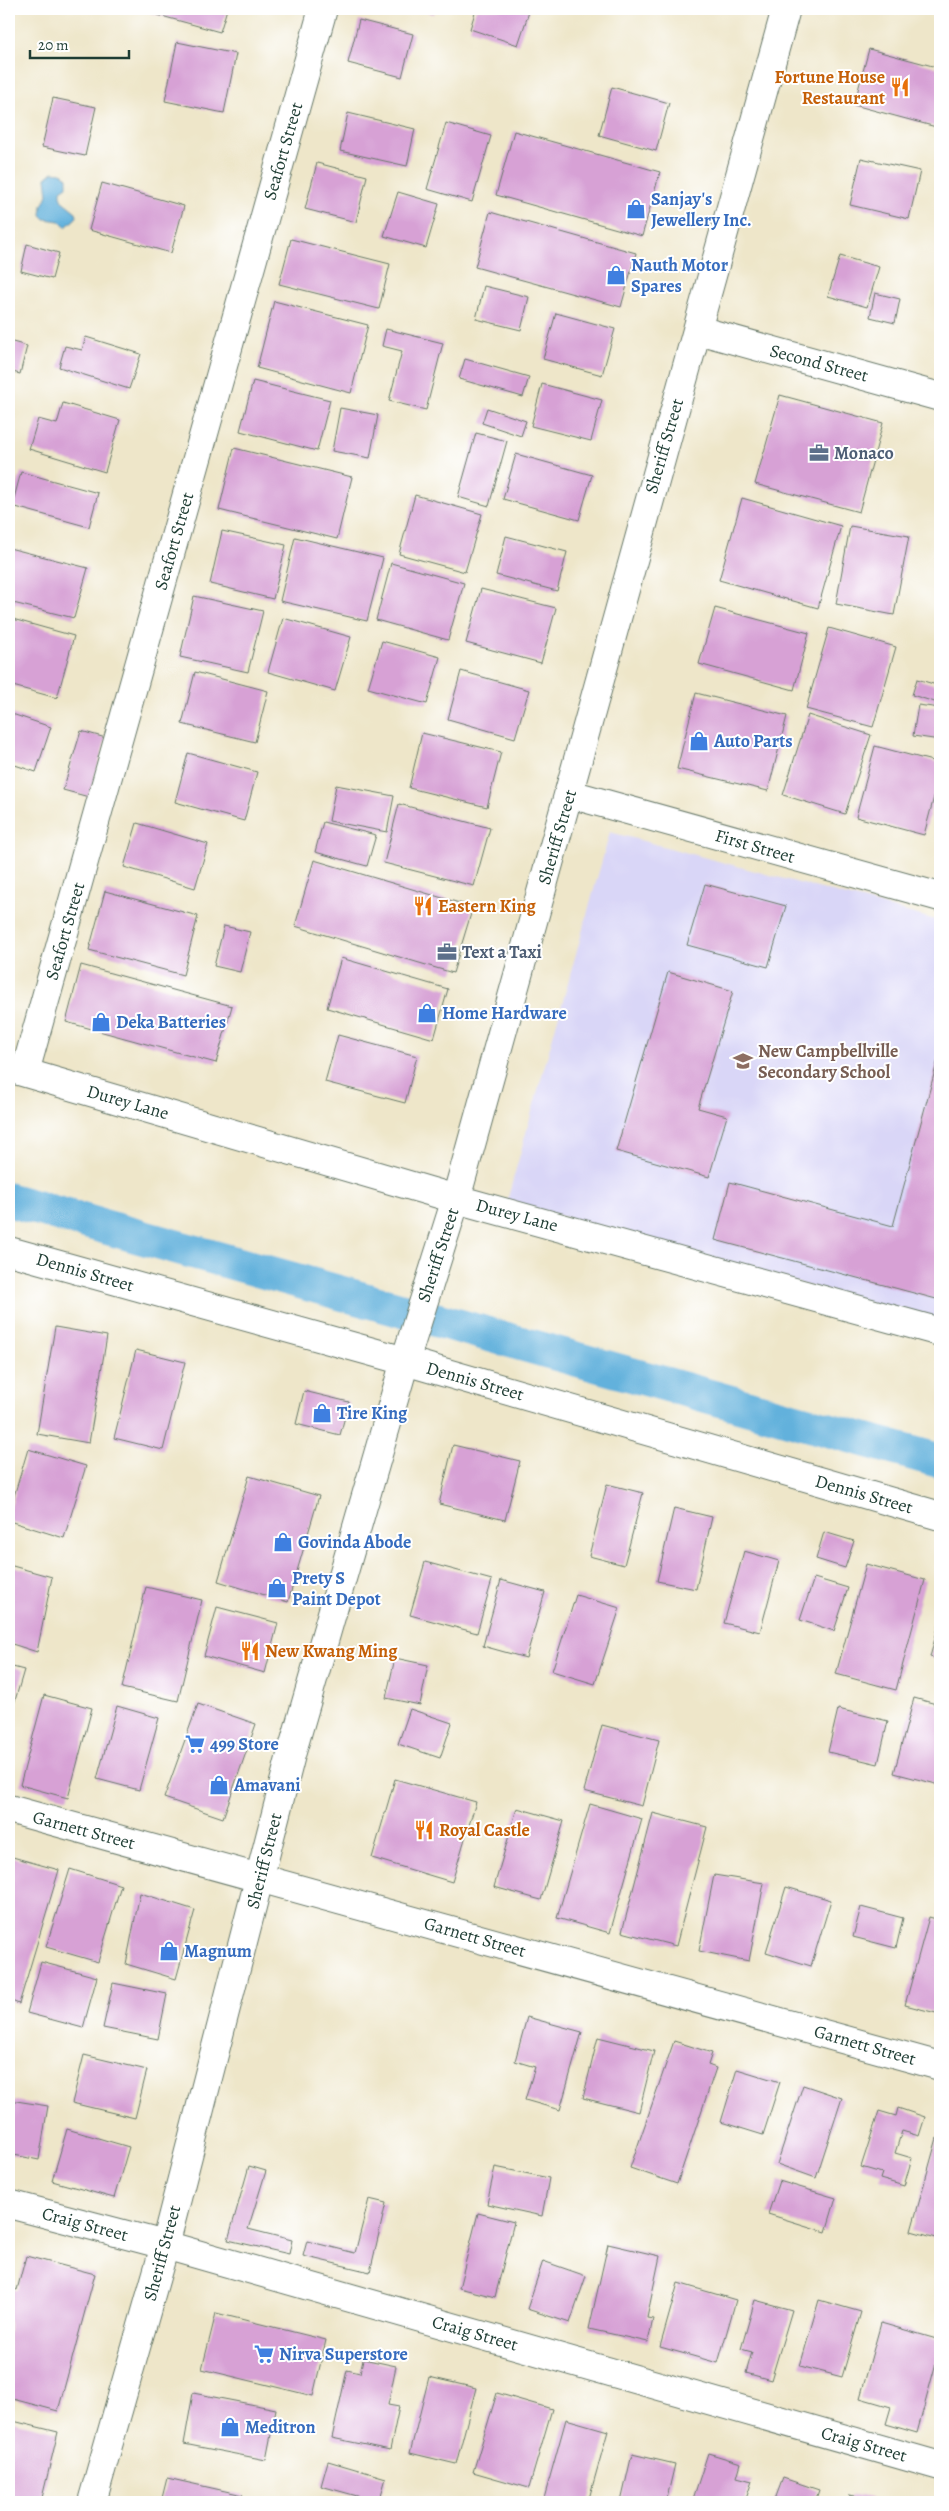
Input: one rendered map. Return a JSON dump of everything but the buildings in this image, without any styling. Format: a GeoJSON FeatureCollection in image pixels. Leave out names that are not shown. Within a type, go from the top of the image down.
{"type":"FeatureCollection","features":[{"type":"Feature","properties":{"kind":"street","name":"Seafort Street"},"geometry":{"type":"LineString","coordinates":[[17,1070],[323,9]]}},
{"type":"Feature","properties":{"kind":"street","name":"Sheriff Street"},"geometry":{"type":"LineString","coordinates":[[92,2502],[165,2245],[291,1755],[405,1361],[456,1198],[570,794],[642,522],[698,330],[786,9]]}},
{"type":"Feature","properties":{"kind":"street","name":"Second Street"},"geometry":{"type":"LineString","coordinates":[[698,330],[940,397]]}},
{"type":"Feature","properties":{"kind":"street","name":"First Street"},"geometry":{"type":"LineString","coordinates":[[570,794],[940,897]]}},
{"type":"Feature","properties":{"kind":"street","name":"Durey Lane"},"geometry":{"type":"LineString","coordinates":[[17,1070],[456,1198],[940,1332]]}},
{"type":"Feature","properties":{"kind":"street","name":"Dennis Street"},"geometry":{"type":"LineString","coordinates":[[9,1251],[405,1361],[940,1516]]}},
{"type":"Feature","properties":{"kind":"street","name":"Garnett Street"},"geometry":{"type":"LineString","coordinates":[[9,1809],[940,2066]]}},
{"type":"Feature","properties":{"kind":"street","name":"Craig Street"},"geometry":{"type":"LineString","coordinates":[[9,2204],[165,2245],[940,2466]]}},
{"type":"Feature","properties":{"kind":"shaded area","name":"New Campbellville Secondary School"},"geometry":{"type":"Polygon","coordinates":[[[610,832],[940,921],[940,1323],[507,1201],[610,832]]]}},
{"type":"Feature","properties":{"kind":"water"},"geometry":{"type":"Polygon","coordinates":[[[53,172],[62,173],[67,178],[67,186],[61,190],[61,200],[76,212],[77,217],[66,227],[59,221],[45,219],[41,215],[42,205],[48,195],[46,178],[53,172]]]}},
{"type":"Feature","properties":{"kind":"waterway"},"geometry":{"type":"LineString","coordinates":[[9,1200],[940,1461]]}},
{"type":"Feature","properties":{"kind":"place","name":"Fortune House Restaurant"},"geometry":{"type":"Point","coordinates":[900,87]}},
{"type":"Feature","properties":{"kind":"place","name":"Sanjay's Jewellery Inc."},"geometry":{"type":"Point","coordinates":[636,209]}},
{"type":"Feature","properties":{"kind":"place","name":"Nauth Motor Spares"},"geometry":{"type":"Point","coordinates":[616,275]}},
{"type":"Feature","properties":{"kind":"place","name":"Monaco"},"geometry":{"type":"Point","coordinates":[819,453]}},
{"type":"Feature","properties":{"kind":"place","name":"Auto Parts"},"geometry":{"type":"Point","coordinates":[699,741]}},
{"type":"Feature","properties":{"kind":"place","name":"Eastern King"},"geometry":{"type":"Point","coordinates":[423,906]}},
{"type":"Feature","properties":{"kind":"place","name":"Text a Taxi"},"geometry":{"type":"Point","coordinates":[447,952]}},
{"type":"Feature","properties":{"kind":"place","name":"Home Hardware"},"geometry":{"type":"Point","coordinates":[427,1013]}},
{"type":"Feature","properties":{"kind":"place","name":"Deka Batteries"},"geometry":{"type":"Point","coordinates":[101,1022]}},
{"type":"Feature","properties":{"kind":"place","name":"New Campbellville Secondary School"},"geometry":{"type":"Point","coordinates":[743,1061]}},
{"type":"Feature","properties":{"kind":"place","name":"Tire King"},"geometry":{"type":"Point","coordinates":[322,1413]}},
{"type":"Feature","properties":{"kind":"place","name":"Govinda Abode"},"geometry":{"type":"Point","coordinates":[283,1542]}},
{"type":"Feature","properties":{"kind":"place","name":"Prety S Paint Depot"},"geometry":{"type":"Point","coordinates":[277,1588]}},
{"type":"Feature","properties":{"kind":"place","name":"New Kwang Ming"},"geometry":{"type":"Point","coordinates":[250,1651]}},
{"type":"Feature","properties":{"kind":"place","name":"499 Store"},"geometry":{"type":"Point","coordinates":[195,1744]}},
{"type":"Feature","properties":{"kind":"place","name":"Amavani"},"geometry":{"type":"Point","coordinates":[219,1785]}},
{"type":"Feature","properties":{"kind":"place","name":"Royal Castle"},"geometry":{"type":"Point","coordinates":[424,1830]}},
{"type":"Feature","properties":{"kind":"place","name":"Magnum"},"geometry":{"type":"Point","coordinates":[169,1951]}},
{"type":"Feature","properties":{"kind":"place","name":"Nirva Superstore"},"geometry":{"type":"Point","coordinates":[264,2354]}},
{"type":"Feature","properties":{"kind":"place","name":"Meditron"},"geometry":{"type":"Point","coordinates":[230,2427]}}]}
